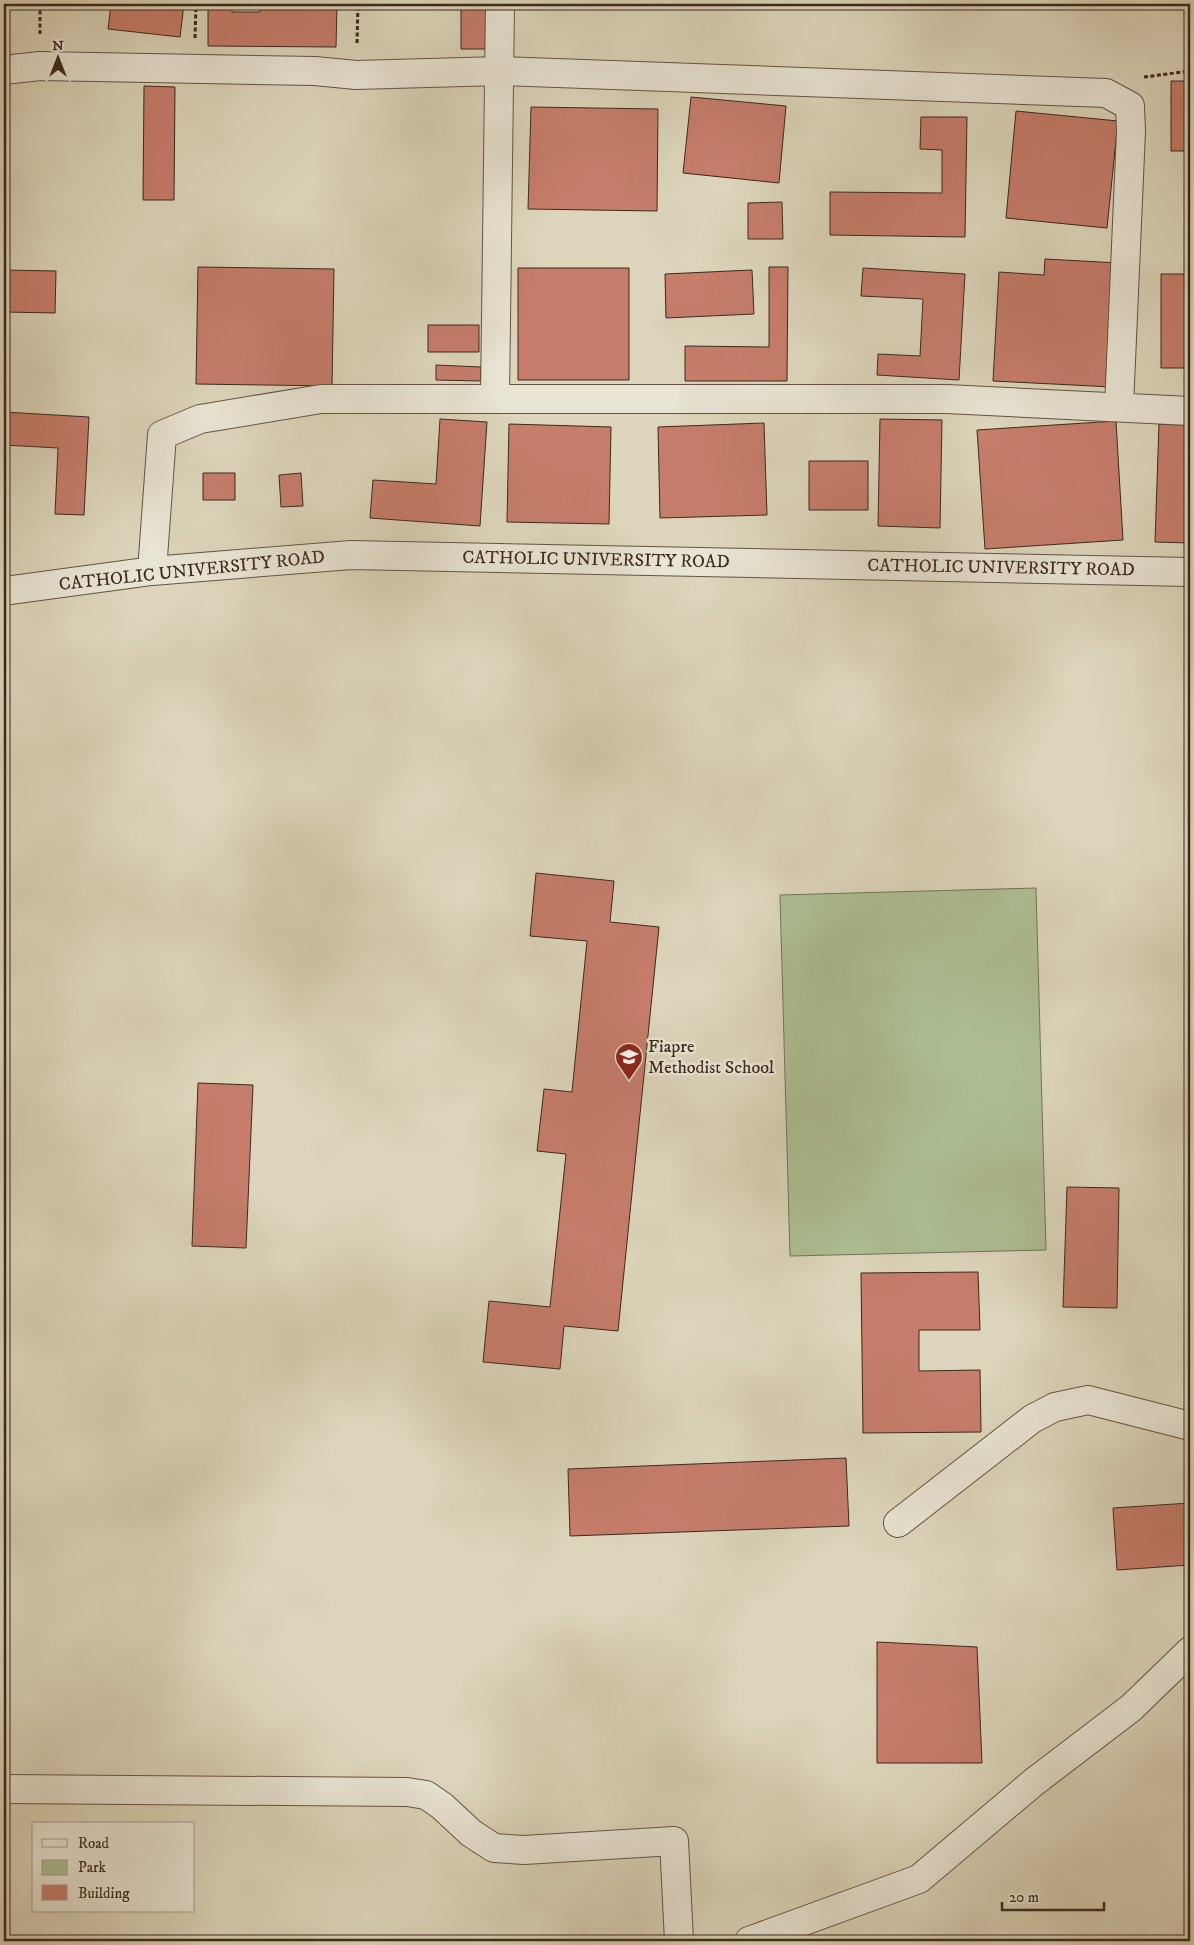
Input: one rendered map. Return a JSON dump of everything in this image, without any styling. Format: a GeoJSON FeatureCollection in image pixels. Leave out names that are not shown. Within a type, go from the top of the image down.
{"type":"FeatureCollection","features":[{"type":"Feature","properties":{"kind":"street"},"geometry":{"type":"LineString","coordinates":[[495,399],[500,4]]}},
{"type":"Feature","properties":{"kind":"street"},"geometry":{"type":"LineString","coordinates":[[4,70],[50,66],[315,71],[356,75],[500,71],[1106,93],[1130,106],[1131,131],[1119,407]]}},
{"type":"Feature","properties":{"kind":"street"},"geometry":{"type":"LineString","coordinates":[[152,571],[162,435],[200,419],[322,399],[947,399],[1190,411]]}},
{"type":"Feature","properties":{"kind":"street","name":"CATHOLIC UNIVERSITY ROAD"},"geometry":{"type":"LineString","coordinates":[[4,591],[152,571],[351,555],[1190,572]]}},
{"type":"Feature","properties":{"kind":"street"},"geometry":{"type":"LineString","coordinates":[[898,1523],[1032,1419],[1055,1407],[1088,1400],[1190,1426]]}},
{"type":"Feature","properties":{"kind":"street"},"geometry":{"type":"LineString","coordinates":[[749,1941],[919,1879],[1034,1782],[1131,1708],[1190,1651]]}},
{"type":"Feature","properties":{"kind":"street"},"geometry":{"type":"LineString","coordinates":[[4,1789],[407,1792],[426,1795],[442,1806],[471,1833],[494,1848],[524,1850],[674,1841],[679,1941]]}},
{"type":"Feature","properties":{"kind":"path"},"geometry":{"type":"LineString","coordinates":[[356,75],[358,4]]}},
{"type":"Feature","properties":{"kind":"green space"},"geometry":{"type":"Polygon","coordinates":[[[1036,888],[1046,1250],[790,1256],[780,895],[1036,888]]]}},
{"type":"Feature","properties":{"kind":"building"},"geometry":{"type":"Polygon","coordinates":[[[111,4],[184,4],[180,37],[108,29],[111,4]]]}},
{"type":"Feature","properties":{"kind":"building"},"geometry":{"type":"Polygon","coordinates":[[[208,4],[232,4],[232,12],[260,12],[260,4],[337,4],[336,47],[208,46],[208,4]]]}},
{"type":"Feature","properties":{"kind":"building"},"geometry":{"type":"Polygon","coordinates":[[[461,4],[495,4],[495,49],[461,49],[461,4]]]}},
{"type":"Feature","properties":{"kind":"building"},"geometry":{"type":"Polygon","coordinates":[[[1171,81],[1190,81],[1190,151],[1171,151],[1171,81]]]}},
{"type":"Feature","properties":{"kind":"building"},"geometry":{"type":"Polygon","coordinates":[[[144,86],[175,87],[174,200],[143,200],[144,86]]]}},
{"type":"Feature","properties":{"kind":"building"},"geometry":{"type":"Polygon","coordinates":[[[691,97],[786,106],[779,183],[683,173],[691,97]]]}},
{"type":"Feature","properties":{"kind":"building"},"geometry":{"type":"Polygon","coordinates":[[[531,107],[658,109],[657,211],[528,209],[531,107]]]}},
{"type":"Feature","properties":{"kind":"building"},"geometry":{"type":"Polygon","coordinates":[[[1016,111],[1118,121],[1107,228],[1006,218],[1016,111]]]}},
{"type":"Feature","properties":{"kind":"building"},"geometry":{"type":"Polygon","coordinates":[[[921,117],[967,117],[965,237],[830,235],[830,192],[942,193],[942,150],[920,149],[921,117]]]}},
{"type":"Feature","properties":{"kind":"building"},"geometry":{"type":"Polygon","coordinates":[[[782,202],[783,239],[748,239],[748,203],[782,202]]]}},
{"type":"Feature","properties":{"kind":"building"},"geometry":{"type":"Polygon","coordinates":[[[1045,259],[1119,263],[1112,387],[993,381],[999,272],[1044,275],[1045,259]]]}},
{"type":"Feature","properties":{"kind":"building"},"geometry":{"type":"Polygon","coordinates":[[[198,267],[334,269],[332,386],[196,384],[198,267]]]}},
{"type":"Feature","properties":{"kind":"building"},"geometry":{"type":"Polygon","coordinates":[[[769,267],[788,267],[787,381],[685,381],[685,346],[769,347],[769,267]]]}},
{"type":"Feature","properties":{"kind":"building"},"geometry":{"type":"Polygon","coordinates":[[[518,268],[629,268],[629,380],[518,380],[518,268]]]}},
{"type":"Feature","properties":{"kind":"building"},"geometry":{"type":"Polygon","coordinates":[[[863,268],[965,274],[959,380],[877,375],[878,354],[920,356],[923,299],[861,296],[863,268]]]}},
{"type":"Feature","properties":{"kind":"building"},"geometry":{"type":"Polygon","coordinates":[[[4,270],[56,271],[55,313],[4,312],[4,270]]]}},
{"type":"Feature","properties":{"kind":"building"},"geometry":{"type":"Polygon","coordinates":[[[752,270],[754,314],[666,318],[665,274],[752,270]]]}},
{"type":"Feature","properties":{"kind":"building"},"geometry":{"type":"Polygon","coordinates":[[[1161,274],[1190,274],[1190,368],[1161,368],[1161,274]]]}},
{"type":"Feature","properties":{"kind":"building"},"geometry":{"type":"Polygon","coordinates":[[[428,325],[479,325],[479,352],[428,352],[428,325]]]}},
{"type":"Feature","properties":{"kind":"building"},"geometry":{"type":"Polygon","coordinates":[[[436,365],[481,367],[481,381],[436,380],[436,365]]]}},
{"type":"Feature","properties":{"kind":"building"},"geometry":{"type":"Polygon","coordinates":[[[4,412],[89,417],[84,515],[55,514],[58,448],[4,445],[4,412]]]}},
{"type":"Feature","properties":{"kind":"building"},"geometry":{"type":"Polygon","coordinates":[[[440,419],[487,422],[480,526],[370,518],[373,480],[436,484],[440,419]]]}},
{"type":"Feature","properties":{"kind":"building"},"geometry":{"type":"Polygon","coordinates":[[[880,419],[942,420],[940,528],[878,526],[880,419]]]}},
{"type":"Feature","properties":{"kind":"building"},"geometry":{"type":"Polygon","coordinates":[[[1116,421],[1123,540],[985,549],[977,430],[1116,421]]]}},
{"type":"Feature","properties":{"kind":"building"},"geometry":{"type":"Polygon","coordinates":[[[764,423],[767,515],[660,518],[658,427],[764,423]]]}},
{"type":"Feature","properties":{"kind":"building"},"geometry":{"type":"Polygon","coordinates":[[[509,424],[611,427],[609,524],[507,522],[509,424]]]}},
{"type":"Feature","properties":{"kind":"building"},"geometry":{"type":"Polygon","coordinates":[[[1159,424],[1190,425],[1190,543],[1155,542],[1159,424]]]}},
{"type":"Feature","properties":{"kind":"building"},"geometry":{"type":"Polygon","coordinates":[[[809,461],[868,461],[868,510],[809,510],[809,461]]]}},
{"type":"Feature","properties":{"kind":"building"},"geometry":{"type":"Polygon","coordinates":[[[203,473],[235,473],[235,500],[203,500],[203,473]]]}},
{"type":"Feature","properties":{"kind":"building"},"geometry":{"type":"Polygon","coordinates":[[[301,473],[303,506],[281,507],[279,475],[301,473]]]}},
{"type":"Feature","properties":{"kind":"building"},"geometry":{"type":"Polygon","coordinates":[[[536,873],[614,881],[610,922],[659,927],[618,1331],[564,1326],[560,1369],[483,1362],[489,1301],[550,1307],[566,1154],[537,1151],[544,1089],[572,1092],[587,941],[530,936],[536,873]]]}},
{"type":"Feature","properties":{"kind":"building"},"geometry":{"type":"Polygon","coordinates":[[[198,1083],[253,1085],[246,1248],[192,1246],[198,1083]]]}},
{"type":"Feature","properties":{"kind":"building"},"geometry":{"type":"Polygon","coordinates":[[[1067,1187],[1119,1188],[1117,1308],[1063,1307],[1067,1187]]]}},
{"type":"Feature","properties":{"kind":"building"},"geometry":{"type":"Polygon","coordinates":[[[978,1272],[980,1330],[919,1330],[919,1371],[980,1370],[981,1432],[863,1433],[861,1273],[978,1272]]]}},
{"type":"Feature","properties":{"kind":"building"},"geometry":{"type":"Polygon","coordinates":[[[846,1458],[849,1526],[570,1536],[568,1469],[846,1458]]]}},
{"type":"Feature","properties":{"kind":"building"},"geometry":{"type":"Polygon","coordinates":[[[1190,1503],[1190,1565],[1117,1570],[1113,1508],[1190,1503]]]}},
{"type":"Feature","properties":{"kind":"building"},"geometry":{"type":"Polygon","coordinates":[[[877,1642],[977,1647],[982,1763],[877,1763],[877,1642]]]}},
{"type":"Feature","properties":{"kind":"place","name":"Fiapre Methodist School"},"geometry":{"type":"Point","coordinates":[629,1081]}}]}
